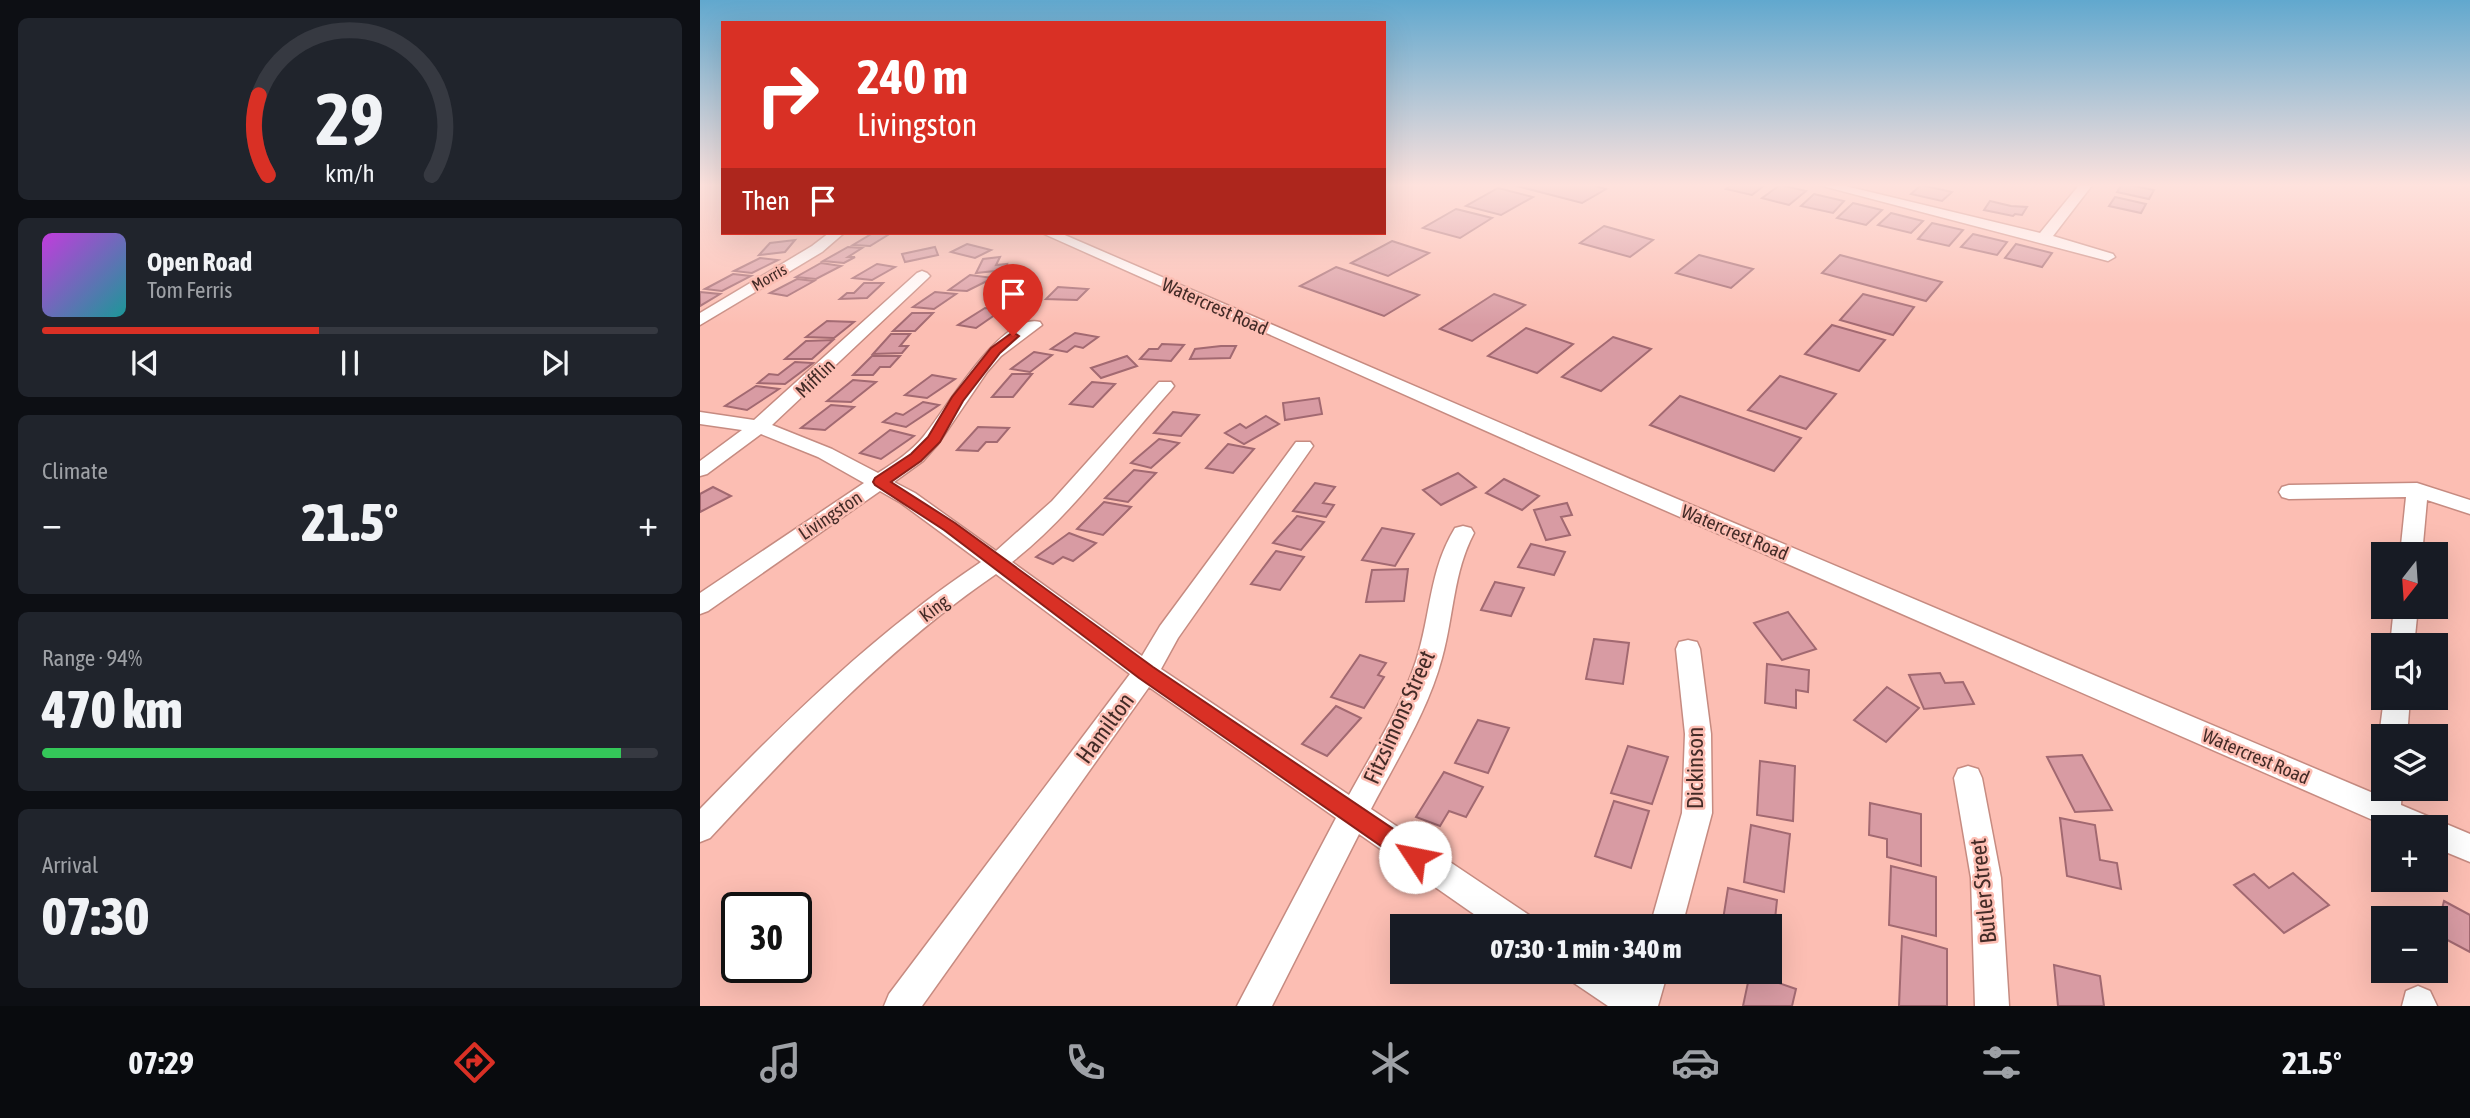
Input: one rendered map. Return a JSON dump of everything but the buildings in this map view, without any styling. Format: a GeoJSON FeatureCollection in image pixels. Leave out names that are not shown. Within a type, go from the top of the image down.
{"type":"FeatureCollection","features":[{"type":"Feature","properties":{"kind":"street"},"geometry":{"type":"LineString","coordinates":[[2015,231],[2108,257]]}},
{"type":"Feature","properties":{"kind":"street"},"geometry":{"type":"LineString","coordinates":[[2044,238],[2050,231]]}},
{"type":"Feature","properties":{"kind":"street","name":"Morris"},"geometry":{"type":"LineString","coordinates":[[700,320],[817,248],[833,235]]}},
{"type":"Feature","properties":{"kind":"street","name":"Watercrest Road"},"geometry":{"type":"LineString","coordinates":[[1054,235],[1648,495],[2371,794]]}},
{"type":"Feature","properties":{"kind":"street","name":"Mifflin"},"geometry":{"type":"LineString","coordinates":[[700,470],[760,427],[922,276]]}},
{"type":"Feature","properties":{"kind":"street","name":"Livingston"},"geometry":{"type":"LineString","coordinates":[[700,605],[916,457],[934,439],[957,400],[996,350],[1013,336],[1034,325]]}},
{"type":"Feature","properties":{"kind":"street","name":"King"},"geometry":{"type":"LineString","coordinates":[[700,829],[756,769],[862,667],[932,608],[997,563],[1056,508],[1165,386]]}},
{"type":"Feature","properties":{"kind":"street"},"geometry":{"type":"LineString","coordinates":[[700,418],[760,427],[825,453],[881,482],[929,512],[1146,672],[1500,914]]}},
{"type":"Feature","properties":{"kind":"street","name":"Hamilton"},"geometry":{"type":"LineString","coordinates":[[901,1006],[1146,672],[1169,632],[1303,446]]}},
{"type":"Feature","properties":{"kind":"street"},"geometry":{"type":"LineString","coordinates":[[2289,492],[2417,490],[2470,507]]}},
{"type":"Feature","properties":{"kind":"street"},"geometry":{"type":"LineString","coordinates":[[2412,542],[2417,490]]}},
{"type":"Feature","properties":{"kind":"street","name":"Fitzsimons Street"},"geometry":{"type":"LineString","coordinates":[[1254,1006],[1424,674],[1438,625],[1444,575],[1450,554],[1463,534]]}},
{"type":"Feature","properties":{"kind":"street","name":"Dickinson"},"geometry":{"type":"LineString","coordinates":[[1669,914],[1697,813],[1698,734],[1688,649]]}},
{"type":"Feature","properties":{"kind":"street","name":"Butler Street"},"geometry":{"type":"LineString","coordinates":[[1968,778],[1986,878],[1992,1006]]}},
{"type":"Feature","properties":{"kind":"street","name":"Watercrest Road"},"geometry":{"type":"LineString","coordinates":[[2387,801],[2406,815]]}},
{"type":"Feature","properties":{"kind":"street"},"geometry":{"type":"LineString","coordinates":[[2448,839],[2470,848]]}},
{"type":"Feature","properties":{"kind":"street"},"geometry":{"type":"LineString","coordinates":[[1606,984],[1639,1006],[1647,984]]}},
{"type":"Feature","properties":{"kind":"route"},"geometry":{"type":"LineString","coordinates":[[1013,336],[996,350],[957,400],[934,439],[916,457],[881,482],[949,527],[1146,672],[1415,857]]}}]}
